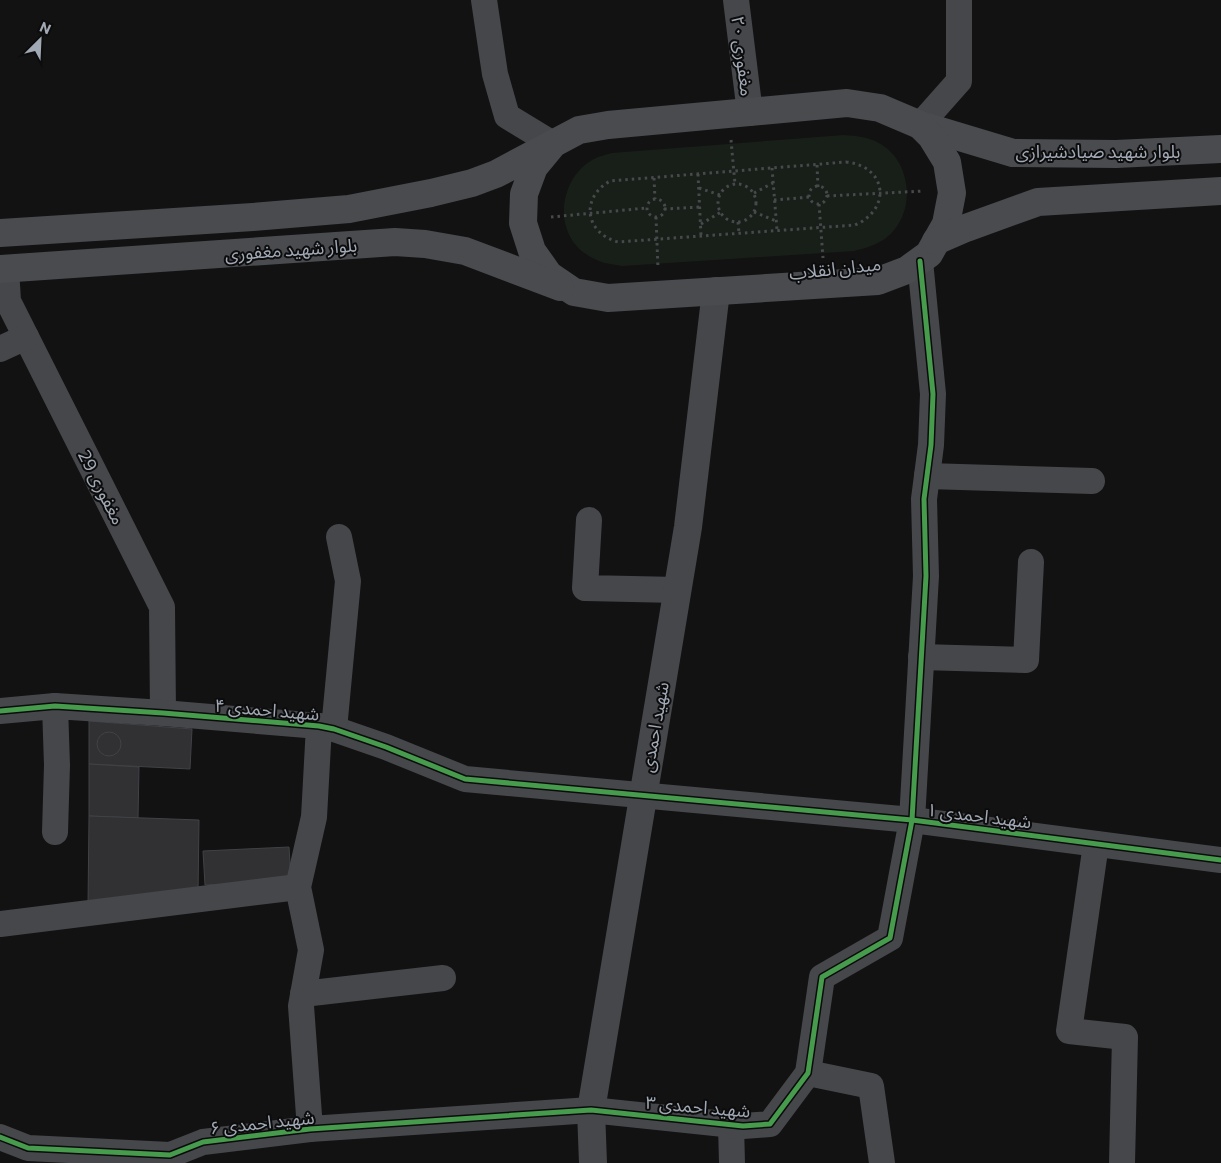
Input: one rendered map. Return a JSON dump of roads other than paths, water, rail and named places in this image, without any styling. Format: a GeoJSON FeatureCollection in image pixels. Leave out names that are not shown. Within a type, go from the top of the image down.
{"type":"FeatureCollection","features":[{"type":"Feature","properties":{"kind":"main road","name":"میدان انقلاب"},"geometry":{"type":"LineString","coordinates":[[847,103],[880,108],[920,125],[931,136],[947,162],[952,193],[946,224],[928,251],[907,270],[878,281],[608,298],[574,292],[549,275],[532,251],[523,223],[524,194],[534,166],[553,144],[579,130],[608,124],[750,113],[847,103]]}},
{"type":"Feature","properties":{"kind":"main road","name":"بلوار شهید صیادشیرازی"},"geometry":{"type":"LineString","coordinates":[[920,125],[1013,153],[1116,154],[1221,149]]}},
{"type":"Feature","properties":{"kind":"main road","name":"بلوار شهید مغفوری"},"geometry":{"type":"LineString","coordinates":[[0,233],[253,218],[349,209],[472,183],[496,174],[553,144]]}},
{"type":"Feature","properties":{"kind":"main road"},"geometry":{"type":"LineString","coordinates":[[928,251],[966,228],[1038,202],[1221,191]]}},
{"type":"Feature","properties":{"kind":"main road","name":"بلوار شهید مغفوری"},"geometry":{"type":"LineString","coordinates":[[3,268],[395,242],[425,244],[465,251],[574,292]]}},
{"type":"Feature","properties":{"kind":"street"},"geometry":{"type":"LineString","coordinates":[[484,0],[495,74],[506,116],[553,144]]}},
{"type":"Feature","properties":{"kind":"street","name":"مغفوری ۲۰"},"geometry":{"type":"LineString","coordinates":[[736,0],[750,113]]}},
{"type":"Feature","properties":{"kind":"street"},"geometry":{"type":"LineString","coordinates":[[920,125],[959,81],[958,0]]}},
{"type":"Feature","properties":{"kind":"street"},"geometry":{"type":"LineString","coordinates":[[882,1163],[871,1086],[808,1074],[822,977],[890,938],[912,820],[926,576],[924,499],[931,445],[933,394],[928,251]]}},
{"type":"Feature","properties":{"kind":"street","name":"مغفوری 29"},"geometry":{"type":"LineString","coordinates":[[3,268],[8,301],[162,607],[163,713]]}},
{"type":"Feature","properties":{"kind":"street","name":"شهید احمدی"},"geometry":{"type":"LineString","coordinates":[[594,1163],[591,1110],[688,527],[716,291]]}},
{"type":"Feature","properties":{"kind":"street"},"geometry":{"type":"LineString","coordinates":[[0,349],[26,337]]}},
{"type":"Feature","properties":{"kind":"street"},"geometry":{"type":"LineString","coordinates":[[927,476],[1092,481]]}},
{"type":"Feature","properties":{"kind":"street"},"geometry":{"type":"LineString","coordinates":[[589,520],[584,588],[678,590]]}},
{"type":"Feature","properties":{"kind":"street"},"geometry":{"type":"LineString","coordinates":[[310,1129],[301,1006],[311,950],[298,888],[314,817],[348,581],[339,537]]}},
{"type":"Feature","properties":{"kind":"street"},"geometry":{"type":"LineString","coordinates":[[921,657],[1026,660],[1032,562]]}},
{"type":"Feature","properties":{"kind":"street"},"geometry":{"type":"LineString","coordinates":[[55,832],[56,706]]}},
{"type":"Feature","properties":{"kind":"street","name":"شهید احمدی ۴"},"geometry":{"type":"LineString","coordinates":[[0,711],[56,706],[163,713],[326,728],[386,748],[466,779],[643,794]]}},
{"type":"Feature","properties":{"kind":"street","name":"شهید احمدی ۱"},"geometry":{"type":"LineString","coordinates":[[643,794],[912,820],[1221,860]]}},
{"type":"Feature","properties":{"kind":"street"},"geometry":{"type":"LineString","coordinates":[[1096,844],[1068,1031],[1125,1037],[1122,1163]]}},
{"type":"Feature","properties":{"kind":"street"},"geometry":{"type":"LineString","coordinates":[[0,924],[298,888]]}},
{"type":"Feature","properties":{"kind":"street"},"geometry":{"type":"LineString","coordinates":[[303,994],[443,978]]}},
{"type":"Feature","properties":{"kind":"street","name":"شهید احمدی ۳"},"geometry":{"type":"LineString","coordinates":[[591,1110],[742,1126],[770,1124],[808,1074]]}},
{"type":"Feature","properties":{"kind":"street","name":"شهید احمدی ۶"},"geometry":{"type":"LineString","coordinates":[[0,1137],[28,1148],[170,1155],[202,1142],[310,1129],[591,1110]]}},
{"type":"Feature","properties":{"kind":"street"},"geometry":{"type":"LineString","coordinates":[[731,1125],[732,1163]]}}]}
